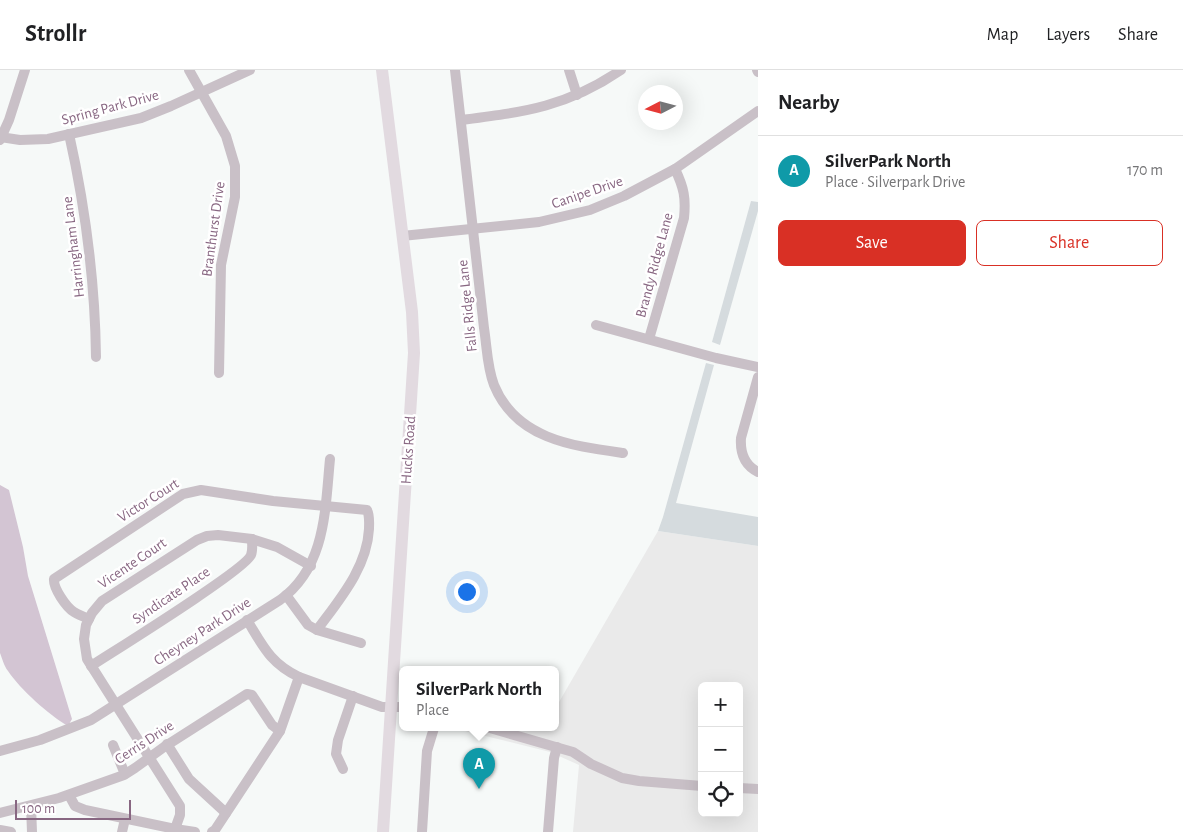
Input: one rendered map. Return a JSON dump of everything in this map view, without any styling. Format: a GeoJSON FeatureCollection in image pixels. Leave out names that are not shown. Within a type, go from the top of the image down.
{"type":"FeatureCollection","features":[{"type":"Feature","properties":{"kind":"main road","name":"Hucks Road"},"geometry":{"type":"LineString","coordinates":[[382,70],[412,312],[414,369],[396,707],[382,832]]}},
{"type":"Feature","properties":{"kind":"street"},"geometry":{"type":"LineString","coordinates":[[1,138],[18,96],[25,70]]}},
{"type":"Feature","properties":{"kind":"street","name":"Branthurst Drive"},"geometry":{"type":"LineString","coordinates":[[189,70],[226,136],[235,166],[235,197],[220,265],[219,373]]}},
{"type":"Feature","properties":{"kind":"street","name":"Spring Park Drive"},"geometry":{"type":"LineString","coordinates":[[1,138],[34,140],[141,118],[250,70]]}},
{"type":"Feature","properties":{"kind":"street","name":"Falls Ridge Lane"},"geometry":{"type":"LineString","coordinates":[[455,70],[489,367],[494,384],[507,407],[533,430],[553,440],[623,453]]}},
{"type":"Feature","properties":{"kind":"street"},"geometry":{"type":"LineString","coordinates":[[569,70],[577,95]]}},
{"type":"Feature","properties":{"kind":"street"},"geometry":{"type":"LineString","coordinates":[[462,120],[544,108],[593,88],[621,70]]}},
{"type":"Feature","properties":{"kind":"street","name":"Canipe Drive"},"geometry":{"type":"LineString","coordinates":[[402,236],[474,230],[539,222],[574,215],[624,196],[675,170],[758,111]]}},
{"type":"Feature","properties":{"kind":"street","name":"Harringham Lane"},"geometry":{"type":"LineString","coordinates":[[69,134],[81,186],[92,262],[96,313],[96,358]]}},
{"type":"Feature","properties":{"kind":"street","name":"Brandy Ridge Lane"},"geometry":{"type":"LineString","coordinates":[[649,340],[684,218],[686,201],[682,185],[675,170]]}},
{"type":"Feature","properties":{"kind":"street"},"geometry":{"type":"LineString","coordinates":[[596,325],[730,362],[758,367]]}},
{"type":"Feature","properties":{"kind":"street"},"geometry":{"type":"LineString","coordinates":[[758,377],[740,447],[745,461],[750,468],[758,472]]}},
{"type":"Feature","properties":{"kind":"street","name":"Cheyney Park Drive"},"geometry":{"type":"LineString","coordinates":[[0,751],[40,740],[91,720],[286,595],[302,579],[311,566],[320,541],[326,507],[330,459]]}},
{"type":"Feature","properties":{"kind":"street","name":"Victor Court"},"geometry":{"type":"LineString","coordinates":[[89,619],[69,608],[54,585],[54,579],[183,494],[201,490],[326,507]]}},
{"type":"Feature","properties":{"kind":"street"},"geometry":{"type":"LineString","coordinates":[[317,630],[352,581],[364,557],[368,541],[369,515],[366,510],[326,507]]}},
{"type":"Feature","properties":{"kind":"street","name":"Vicente Court"},"geometry":{"type":"LineString","coordinates":[[175,830],[180,816],[180,806],[86,659],[84,632],[89,619],[102,601],[197,540],[207,536],[218,535],[252,539],[277,547],[311,566]]}},
{"type":"Feature","properties":{"kind":"street","name":"Syndicate Place"},"geometry":{"type":"LineString","coordinates":[[91,666],[244,564],[251,555],[252,539]]}},
{"type":"Feature","properties":{"kind":"street"},"geometry":{"type":"LineString","coordinates":[[286,595],[308,625],[317,630],[361,643]]}},
{"type":"Feature","properties":{"kind":"street"},"geometry":{"type":"LineString","coordinates":[[247,620],[279,666],[299,677],[382,707],[396,707]]}},
{"type":"Feature","properties":{"kind":"street"},"geometry":{"type":"LineString","coordinates":[[212,832],[280,731],[299,677]]}},
{"type":"Feature","properties":{"kind":"street","name":"Cerris Drive"},"geometry":{"type":"LineString","coordinates":[[0,812],[31,806],[69,795],[126,774],[167,744],[247,694],[252,695],[272,725],[280,731]]}},
{"type":"Feature","properties":{"kind":"street"},"geometry":{"type":"LineString","coordinates":[[343,769],[336,754],[338,740],[353,696]]}},
{"type":"Feature","properties":{"kind":"street"},"geometry":{"type":"LineString","coordinates":[[422,832],[427,751],[433,731]]}},
{"type":"Feature","properties":{"kind":"street"},"geometry":{"type":"LineString","coordinates":[[500,731],[573,752],[591,764],[622,778],[698,786]]}},
{"type":"Feature","properties":{"kind":"street"},"geometry":{"type":"LineString","coordinates":[[167,744],[188,779],[226,813]]}},
{"type":"Feature","properties":{"kind":"street"},"geometry":{"type":"LineString","coordinates":[[113,746],[126,774]]}},
{"type":"Feature","properties":{"kind":"street"},"geometry":{"type":"LineString","coordinates":[[548,832],[554,758],[557,748]]}},
{"type":"Feature","properties":{"kind":"street"},"geometry":{"type":"LineString","coordinates":[[743,788],[758,789]]}},
{"type":"Feature","properties":{"kind":"street"},"geometry":{"type":"LineString","coordinates":[[69,795],[75,806],[84,810],[175,830],[195,832]]}},
{"type":"Feature","properties":{"kind":"street"},"geometry":{"type":"LineString","coordinates":[[31,806],[32,832]]}},
{"type":"Feature","properties":{"kind":"street"},"geometry":{"type":"LineString","coordinates":[[122,832],[125,819]]}},
{"type":"Feature","properties":{"kind":"street"},"geometry":{"type":"LineString","coordinates":[[0,830],[11,832]]}},
{"type":"Feature","properties":{"kind":"shaded area"},"geometry":{"type":"Polygon","coordinates":[[[751,201],[758,202],[758,211],[720,345],[712,342],[751,201]]]}},
{"type":"Feature","properties":{"kind":"shaded area"},"geometry":{"type":"Polygon","coordinates":[[[706,363],[714,365],[676,503],[758,517],[758,546],[658,531],[706,363]]]}},
{"type":"Feature","properties":{"kind":"shaded area"},"geometry":{"type":"Polygon","coordinates":[[[0,485],[9,490],[28,576],[72,719],[68,726],[44,709],[20,686],[7,669],[0,653],[0,485]]]}},
{"type":"Feature","properties":{"kind":"shaded area"},"geometry":{"type":"Polygon","coordinates":[[[658,531],[758,546],[758,832],[573,832],[579,765],[550,752],[465,731],[559,731],[559,702],[658,531]]]}},
{"type":"Feature","properties":{"kind":"place","name":"SilverPark North"},"geometry":{"type":"Point","coordinates":[479,789]}}]}
